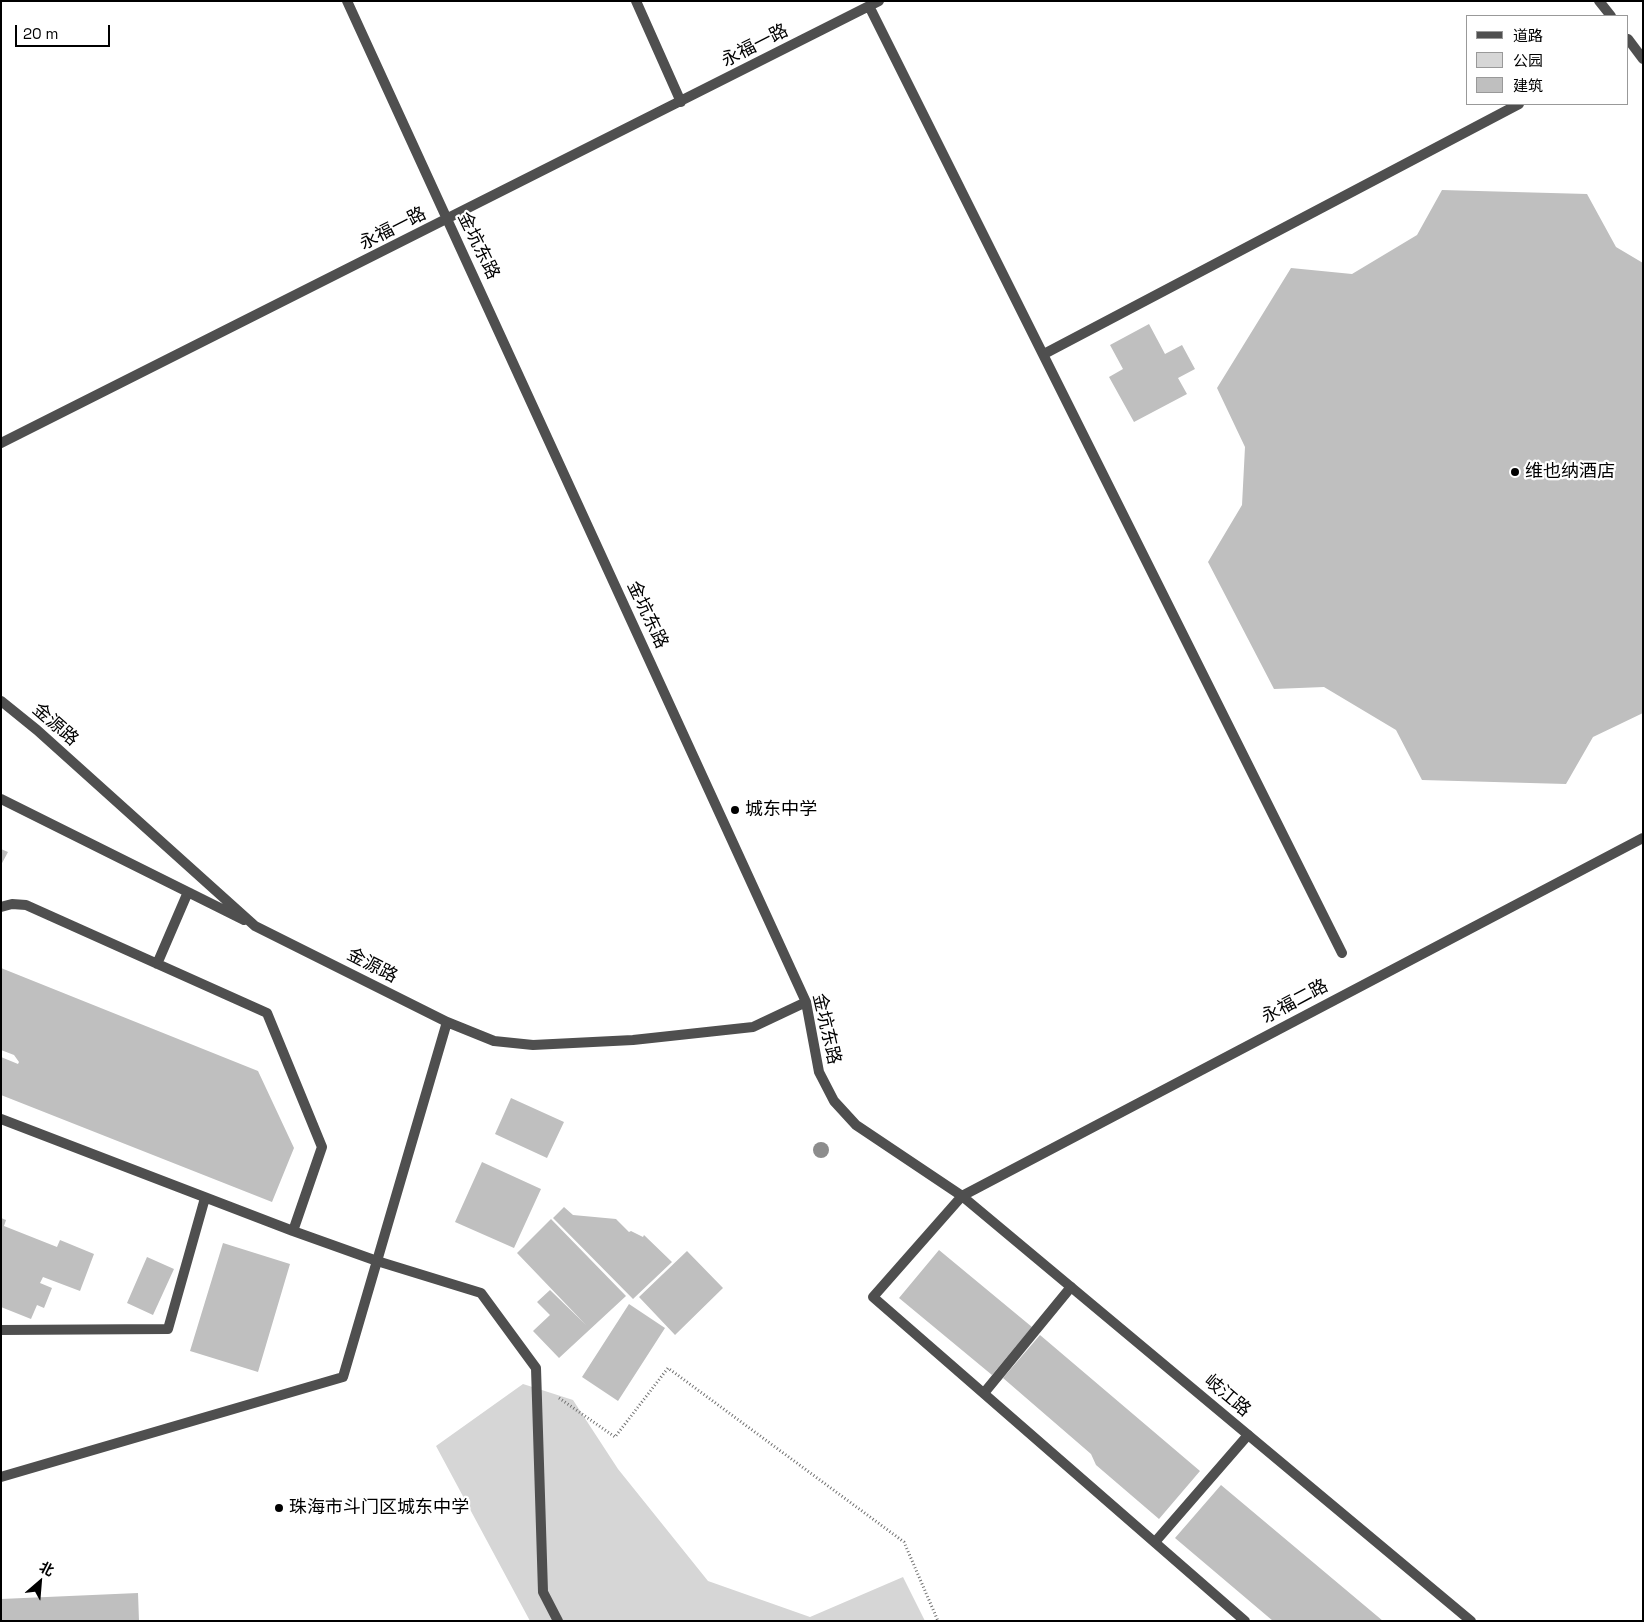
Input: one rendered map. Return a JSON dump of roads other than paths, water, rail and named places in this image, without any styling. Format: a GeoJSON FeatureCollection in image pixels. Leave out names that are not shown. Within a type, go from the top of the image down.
{"type":"FeatureCollection","features":[{"type":"Feature","properties":{"kind":"street","name":"金坑东路"},"geometry":{"type":"LineString","coordinates":[[347,1],[806,1002],[819,1072],[834,1101],[856,1125],[962,1196]]}},
{"type":"Feature","properties":{"kind":"street"},"geometry":{"type":"LineString","coordinates":[[636,1],[681,102]]}},
{"type":"Feature","properties":{"kind":"street","name":"永福一路"},"geometry":{"type":"LineString","coordinates":[[1,443],[879,1]]}},
{"type":"Feature","properties":{"kind":"street"},"geometry":{"type":"LineString","coordinates":[[1599,1],[1610,15]]}},
{"type":"Feature","properties":{"kind":"street"},"geometry":{"type":"LineString","coordinates":[[869,6],[1342,953]]}},
{"type":"Feature","properties":{"kind":"street"},"geometry":{"type":"LineString","coordinates":[[1629,43],[1643,59]]}},
{"type":"Feature","properties":{"kind":"street"},"geometry":{"type":"LineString","coordinates":[[1044,354],[1517,105]]}},
{"type":"Feature","properties":{"kind":"street","name":"金源路"},"geometry":{"type":"LineString","coordinates":[[1,701],[37,730],[255,926],[447,1022],[494,1041],[532,1045],[633,1040],[753,1027],[806,1002]]}},
{"type":"Feature","properties":{"kind":"street"},"geometry":{"type":"LineString","coordinates":[[1,799],[255,926]]}},
{"type":"Feature","properties":{"kind":"street","name":"永福二路"},"geometry":{"type":"LineString","coordinates":[[962,1196],[1643,838]]}},
{"type":"Feature","properties":{"kind":"street"},"geometry":{"type":"LineString","coordinates":[[157,964],[188,892]]}},
{"type":"Feature","properties":{"kind":"street"},"geometry":{"type":"LineString","coordinates":[[1,907],[12,904],[26,905],[267,1013],[322,1147],[293,1231]]}},
{"type":"Feature","properties":{"kind":"street"},"geometry":{"type":"LineString","coordinates":[[1,1478],[343,1377],[447,1022]]}},
{"type":"Feature","properties":{"kind":"street"},"geometry":{"type":"LineString","coordinates":[[1,1119],[293,1231],[377,1261],[481,1294],[536,1368],[543,1592],[558,1621]]}},
{"type":"Feature","properties":{"kind":"street"},"geometry":{"type":"LineString","coordinates":[[962,1196],[873,1297],[1245,1621]]}},
{"type":"Feature","properties":{"kind":"street","name":"岐江路"},"geometry":{"type":"LineString","coordinates":[[962,1196],[1472,1621]]}},
{"type":"Feature","properties":{"kind":"street"},"geometry":{"type":"LineString","coordinates":[[1,1330],[168,1329],[205,1198]]}},
{"type":"Feature","properties":{"kind":"street"},"geometry":{"type":"LineString","coordinates":[[984,1393],[1072,1287]]}},
{"type":"Feature","properties":{"kind":"street"},"geometry":{"type":"LineString","coordinates":[[1155,1542],[1248,1435]]}},
{"type":"Feature","properties":{"kind":"place","name":"维也纳酒店"},"geometry":{"type":"Point","coordinates":[1515,472]}},
{"type":"Feature","properties":{"kind":"place","name":"城东中学"},"geometry":{"type":"Point","coordinates":[735,810]}},
{"type":"Feature","properties":{"kind":"place","name":"珠海市斗门区城东中学"},"geometry":{"type":"Point","coordinates":[279,1508]}}]}
